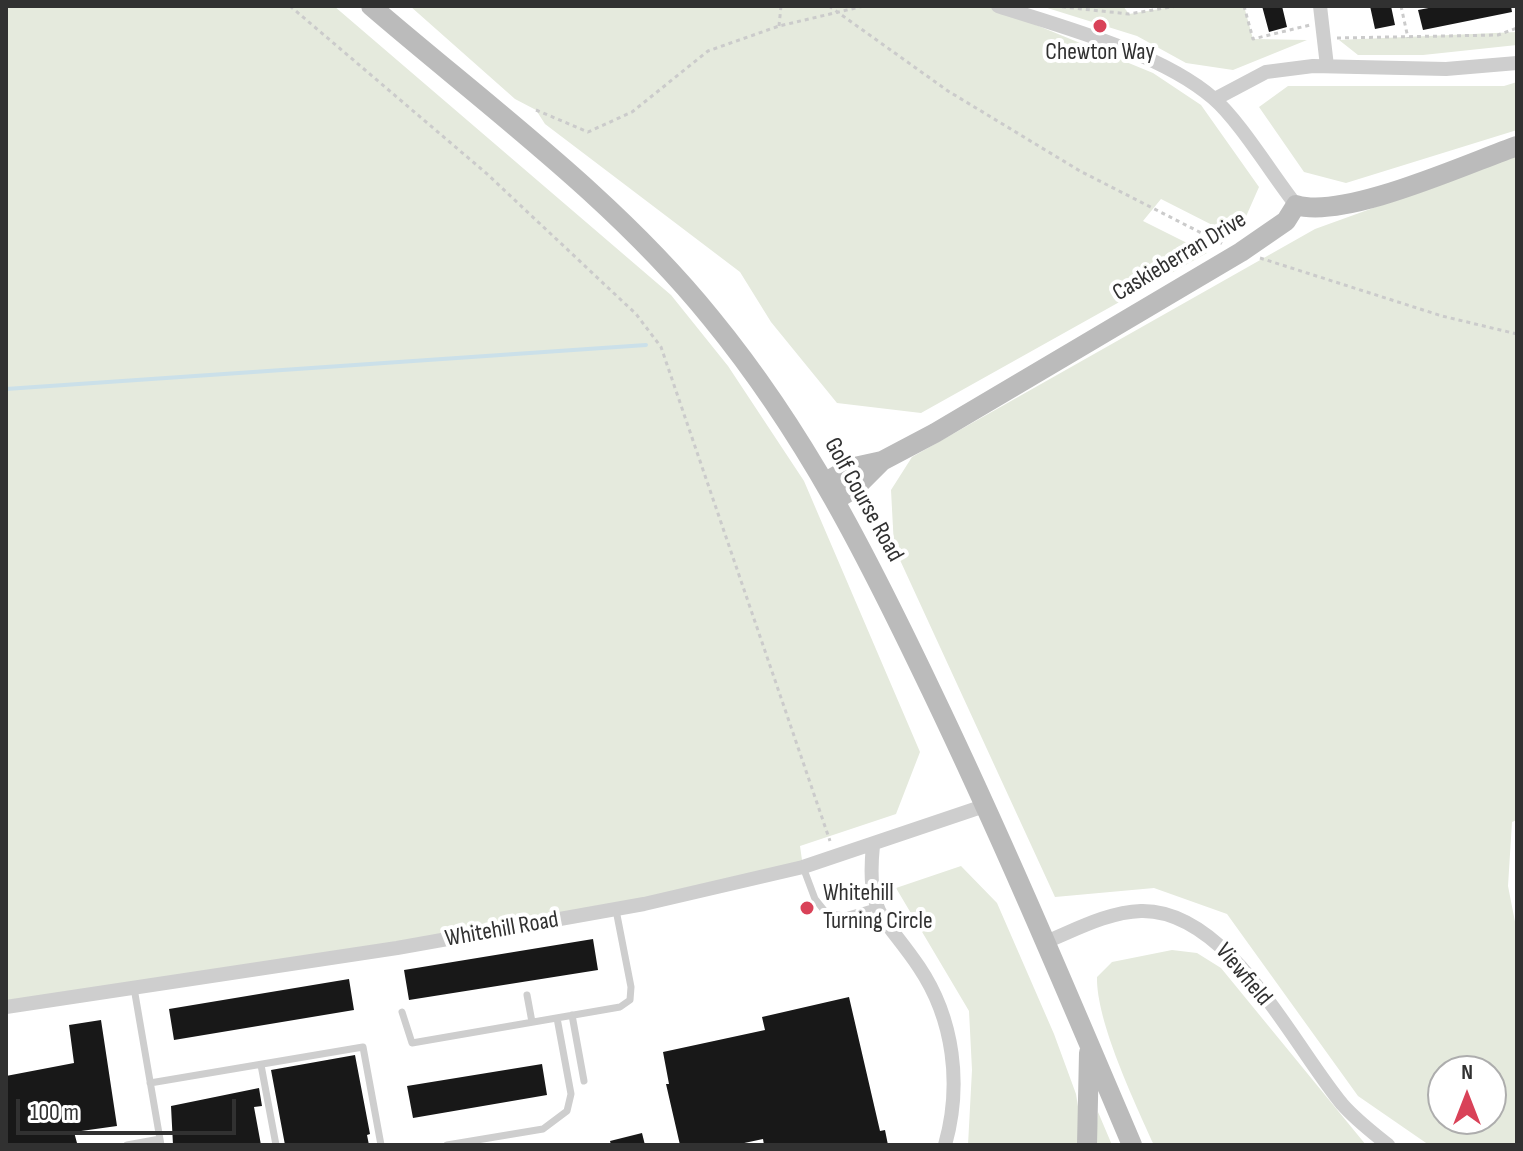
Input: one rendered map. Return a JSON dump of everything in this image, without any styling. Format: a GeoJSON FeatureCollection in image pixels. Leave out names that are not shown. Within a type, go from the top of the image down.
{"type":"FeatureCollection","features":[{"type":"Feature","properties":{"kind":"street","name":"Golf Course Road"},"geometry":{"type":"LineString","coordinates":[[371,6],[611,211],[710,316],[785,418],[831,490],[987,805],[1048,941],[1132,1145]]}},
{"type":"Feature","properties":{"kind":"street"},"geometry":{"type":"LineString","coordinates":[[998,6],[1107,43],[1183,76],[1215,99],[1296,205],[1307,209],[1340,208],[1517,146]]}},
{"type":"Feature","properties":{"kind":"street"},"geometry":{"type":"LineString","coordinates":[[1320,6],[1327,66]]}},
{"type":"Feature","properties":{"kind":"street"},"geometry":{"type":"LineString","coordinates":[[1215,99],[1266,72],[1327,66],[1446,69],[1517,63]]}},
{"type":"Feature","properties":{"kind":"street","name":"Caskieberran Drive"},"geometry":{"type":"LineString","coordinates":[[831,490],[856,487],[882,461],[1241,252],[1286,221],[1296,205]]}},
{"type":"Feature","properties":{"kind":"street","name":"Whitehill Road"},"geometry":{"type":"LineString","coordinates":[[6,1007],[397,948],[616,910],[803,867],[987,805]]}},
{"type":"Feature","properties":{"kind":"street"},"geometry":{"type":"LineString","coordinates":[[873,845],[870,877],[875,907],[919,967],[948,1035],[954,1096],[945,1145]]}},
{"type":"Feature","properties":{"kind":"street","name":"Viewfield"},"geometry":{"type":"LineString","coordinates":[[1048,941],[1108,917],[1139,911],[1166,915],[1200,930],[1239,966],[1345,1107],[1388,1145]]}},
{"type":"Feature","properties":{"kind":"street"},"geometry":{"type":"LineString","coordinates":[[1087,1145],[1088,1041]]}},
{"type":"Feature","properties":{"kind":"lane"},"geometry":{"type":"LineString","coordinates":[[803,867],[815,899],[827,914],[845,916],[875,907]]}},
{"type":"Feature","properties":{"kind":"lane"},"geometry":{"type":"LineString","coordinates":[[402,1012],[412,1043],[620,1007],[630,1000],[616,910]]}},
{"type":"Feature","properties":{"kind":"lane"},"geometry":{"type":"LineString","coordinates":[[127,1145],[160,1142],[134,986]]}},
{"type":"Feature","properties":{"kind":"lane"},"geometry":{"type":"LineString","coordinates":[[527,995],[532,1022]]}},
{"type":"Feature","properties":{"kind":"lane"},"geometry":{"type":"LineString","coordinates":[[572,1015],[584,1081]]}},
{"type":"Feature","properties":{"kind":"lane"},"geometry":{"type":"LineString","coordinates":[[447,1145],[543,1129],[567,1111],[571,1094],[557,1018]]}},
{"type":"Feature","properties":{"kind":"lane"},"geometry":{"type":"LineString","coordinates":[[150,1083],[363,1047],[381,1145]]}},
{"type":"Feature","properties":{"kind":"lane"},"geometry":{"type":"LineString","coordinates":[[261,1065],[276,1145]]}},
{"type":"Feature","properties":{"kind":"path"},"geometry":{"type":"LineString","coordinates":[[290,6],[486,173],[636,314],[661,347],[836,856]]}},
{"type":"Feature","properties":{"kind":"path"},"geometry":{"type":"LineString","coordinates":[[779,26],[781,6]]}},
{"type":"Feature","properties":{"kind":"path"},"geometry":{"type":"LineString","coordinates":[[829,6],[948,91],[1080,171],[1241,252],[1442,316],[1517,334]]}},
{"type":"Feature","properties":{"kind":"path"},"geometry":{"type":"LineString","coordinates":[[536,110],[588,132],[632,112],[708,51],[779,26],[864,6]]}},
{"type":"Feature","properties":{"kind":"path"},"geometry":{"type":"LineString","coordinates":[[1054,6],[1129,14],[1177,6]]}},
{"type":"Feature","properties":{"kind":"path"},"geometry":{"type":"LineString","coordinates":[[1244,6],[1253,39],[1322,22],[1339,40],[1498,35],[1517,28]]}},
{"type":"Feature","properties":{"kind":"path"},"geometry":{"type":"LineString","coordinates":[[1401,6],[1408,38]]}},
{"type":"Feature","properties":{"kind":"shaded area"},"geometry":{"type":"Polygon","coordinates":[[[6,6],[334,6],[671,295],[728,366],[804,481],[920,752],[896,814],[800,846],[803,867],[644,904],[6,1007],[6,6]]]}},
{"type":"Feature","properties":{"kind":"shaded area"},"geometry":{"type":"Polygon","coordinates":[[[410,6],[990,6],[1153,73],[1201,105],[1259,187],[1244,221],[1228,233],[1161,199],[1143,221],[1207,253],[921,413],[837,403],[771,322],[740,272],[545,124],[536,110],[515,99],[410,6]]]}},
{"type":"Feature","properties":{"kind":"shaded area"},"geometry":{"type":"Polygon","coordinates":[[[1041,6],[1123,6],[1129,14],[1177,6],[1244,6],[1253,39],[1307,40],[1233,70],[1186,63],[1137,36],[1041,6]]]}},
{"type":"Feature","properties":{"kind":"shaded area"},"geometry":{"type":"Polygon","coordinates":[[[1517,32],[1517,45],[1423,55],[1358,55],[1339,40],[1517,32]]]}},
{"type":"Feature","properties":{"kind":"shaded area"},"geometry":{"type":"Polygon","coordinates":[[[1517,82],[1517,130],[1346,183],[1304,172],[1259,107],[1288,86],[1504,86],[1517,82]]]}},
{"type":"Feature","properties":{"kind":"shaded area"},"geometry":{"type":"Polygon","coordinates":[[[1517,156],[1517,820],[1512,822],[1508,886],[1517,932],[1517,1145],[1429,1145],[1358,1096],[1227,914],[1154,888],[1055,897],[894,547],[891,490],[912,457],[1315,229],[1517,156]]]}},
{"type":"Feature","properties":{"kind":"shaded area"},"geometry":{"type":"Polygon","coordinates":[[[961,866],[997,903],[1054,1034],[1076,1094],[1084,1145],[968,1145],[972,1070],[969,1011],[896,888],[961,866]]]}},
{"type":"Feature","properties":{"kind":"shaded area"},"geometry":{"type":"Polygon","coordinates":[[[1172,950],[1197,953],[1221,968],[1366,1145],[1154,1145],[1110,1038],[1098,995],[1097,977],[1112,962],[1172,950]]]}},
{"type":"Feature","properties":{"kind":"shaded area"},"geometry":{"type":"Polygon","coordinates":[[[1098,1112],[1112,1145],[1095,1145],[1098,1112]]]}},
{"type":"Feature","properties":{"kind":"building"},"geometry":{"type":"Polygon","coordinates":[[[1262,6],[1282,6],[1287,27],[1269,32],[1262,6]]]}},
{"type":"Feature","properties":{"kind":"building"},"geometry":{"type":"Polygon","coordinates":[[[1370,6],[1391,6],[1395,25],[1375,29],[1370,6]]]}},
{"type":"Feature","properties":{"kind":"building"},"geometry":{"type":"Polygon","coordinates":[[[1439,6],[1511,6],[1512,12],[1423,30],[1418,10],[1439,6]]]}},
{"type":"Feature","properties":{"kind":"building"},"geometry":{"type":"Polygon","coordinates":[[[593,939],[598,970],[409,1000],[404,970],[593,939]]]}},
{"type":"Feature","properties":{"kind":"building"},"geometry":{"type":"Polygon","coordinates":[[[349,979],[354,1010],[174,1040],[169,1009],[349,979]]]}},
{"type":"Feature","properties":{"kind":"building"},"geometry":{"type":"Polygon","coordinates":[[[849,997],[880,1131],[885,1130],[888,1145],[764,1145],[763,1139],[735,1145],[680,1145],[666,1084],[669,1084],[663,1052],[765,1030],[762,1017],[849,997]]]}},
{"type":"Feature","properties":{"kind":"building"},"geometry":{"type":"Polygon","coordinates":[[[101,1020],[117,1126],[74,1132],[77,1143],[67,1145],[6,1145],[6,1076],[74,1063],[69,1025],[101,1020]]]}},
{"type":"Feature","properties":{"kind":"building"},"geometry":{"type":"Polygon","coordinates":[[[355,1055],[370,1134],[367,1135],[369,1145],[285,1145],[271,1070],[355,1055]]]}},
{"type":"Feature","properties":{"kind":"building"},"geometry":{"type":"Polygon","coordinates":[[[542,1064],[547,1095],[413,1118],[407,1086],[542,1064]]]}},
{"type":"Feature","properties":{"kind":"building"},"geometry":{"type":"Polygon","coordinates":[[[259,1088],[262,1106],[254,1107],[261,1145],[173,1145],[171,1106],[259,1088]]]}},
{"type":"Feature","properties":{"kind":"building"},"geometry":{"type":"Polygon","coordinates":[[[642,1133],[645,1145],[611,1145],[610,1141],[642,1133]]]}},
{"type":"Feature","properties":{"kind":"waterway"},"geometry":{"type":"LineString","coordinates":[[6,389],[646,345]]}},
{"type":"Feature","properties":{"kind":"place","name":"Chewton Way"},"geometry":{"type":"Point","coordinates":[1100,26]}},
{"type":"Feature","properties":{"kind":"place","name":"Whitehill Turning Circle"},"geometry":{"type":"Point","coordinates":[807,908]}}]}
